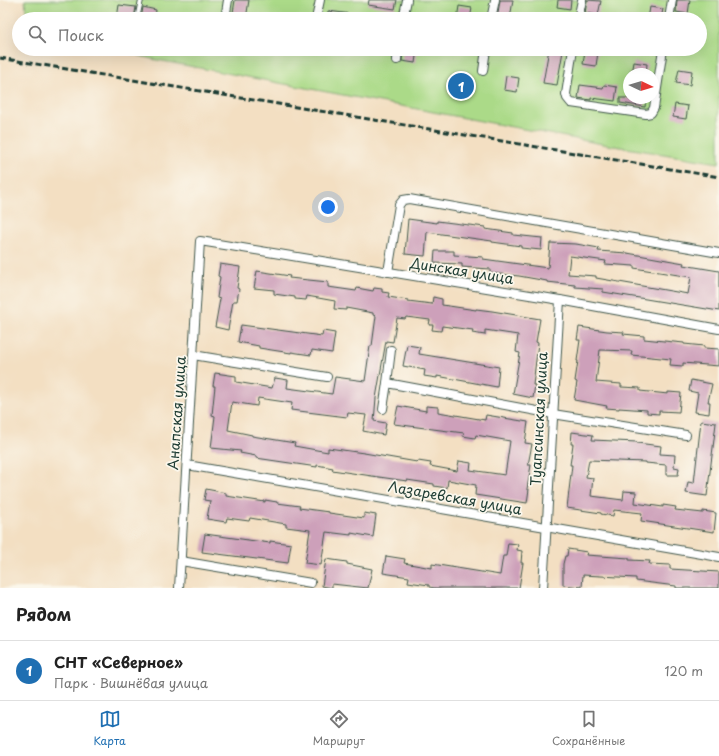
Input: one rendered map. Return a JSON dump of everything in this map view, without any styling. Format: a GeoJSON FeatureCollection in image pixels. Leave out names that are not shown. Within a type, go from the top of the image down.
{"type":"FeatureCollection","features":[{"type":"Feature","properties":{"kind":"street"},"geometry":{"type":"LineString","coordinates":[[226,12],[228,0]]}},
{"type":"Feature","properties":{"kind":"street"},"geometry":{"type":"LineString","coordinates":[[317,12],[320,0]]}},
{"type":"Feature","properties":{"kind":"street"},"geometry":{"type":"LineString","coordinates":[[404,12],[407,0]]}},
{"type":"Feature","properties":{"kind":"street"},"geometry":{"type":"LineString","coordinates":[[493,12],[495,0]]}},
{"type":"Feature","properties":{"kind":"street"},"geometry":{"type":"LineString","coordinates":[[579,12],[582,0]]}},
{"type":"Feature","properties":{"kind":"street"},"geometry":{"type":"LineString","coordinates":[[669,12],[672,0]]}},
{"type":"Feature","properties":{"kind":"street"},"geometry":{"type":"LineString","coordinates":[[396,60],[397,56]]}},
{"type":"Feature","properties":{"kind":"street"},"geometry":{"type":"LineString","coordinates":[[483,71],[485,56]]}},
{"type":"Feature","properties":{"kind":"street"},"geometry":{"type":"LineString","coordinates":[[572,56],[566,88],[567,98],[571,103],[642,114],[651,113],[654,108],[663,56]]}},
{"type":"Feature","properties":{"kind":"street"},"geometry":{"type":"LineString","coordinates":[[388,272],[399,205],[403,200],[409,199],[719,253]]}},
{"type":"Feature","properties":{"kind":"street","name":"Динская улица"},"geometry":{"type":"LineString","coordinates":[[200,241],[560,300],[719,329]]}},
{"type":"Feature","properties":{"kind":"street","name":"Анапская улица"},"geometry":{"type":"LineString","coordinates":[[179,588],[200,241]]}},
{"type":"Feature","properties":{"kind":"street","name":"Туапсинская улица"},"geometry":{"type":"LineString","coordinates":[[543,588],[560,300]]}},
{"type":"Feature","properties":{"kind":"street"},"geometry":{"type":"LineString","coordinates":[[383,409],[391,350]]}},
{"type":"Feature","properties":{"kind":"street"},"geometry":{"type":"LineString","coordinates":[[194,355],[327,378]]}},
{"type":"Feature","properties":{"kind":"street"},"geometry":{"type":"LineString","coordinates":[[387,383],[553,414],[686,435]]}},
{"type":"Feature","properties":{"kind":"street","name":"Лазаревская улица"},"geometry":{"type":"LineString","coordinates":[[187,465],[719,557]]}},
{"type":"Feature","properties":{"kind":"street"},"geometry":{"type":"LineString","coordinates":[[181,561],[311,583]]}},
{"type":"Feature","properties":{"kind":"lane"},"geometry":{"type":"LineString","coordinates":[[138,12],[141,0]]}},
{"type":"Feature","properties":{"kind":"green space"},"geometry":{"type":"Polygon","coordinates":[[[25,0],[719,0],[719,163],[608,145],[141,56],[707,56],[707,12],[26,12],[25,0]]]}},
{"type":"Feature","properties":{"kind":"building"},"geometry":{"type":"Polygon","coordinates":[[[235,0],[249,0],[247,12],[233,12],[235,0]]]}},
{"type":"Feature","properties":{"kind":"building"},"geometry":{"type":"Polygon","coordinates":[[[369,0],[397,0],[395,9],[368,5],[369,0]]]}},
{"type":"Feature","properties":{"kind":"building"},"geometry":{"type":"Polygon","coordinates":[[[500,0],[513,0],[511,12],[498,12],[500,0]]]}},
{"type":"Feature","properties":{"kind":"building"},"geometry":{"type":"Polygon","coordinates":[[[558,0],[571,0],[570,9],[557,7],[558,0]]]}},
{"type":"Feature","properties":{"kind":"building"},"geometry":{"type":"Polygon","coordinates":[[[587,0],[601,1],[599,12],[585,12],[587,0]]]}},
{"type":"Feature","properties":{"kind":"building"},"geometry":{"type":"Polygon","coordinates":[[[677,0],[690,0],[688,12],[676,12],[677,0]]]}},
{"type":"Feature","properties":{"kind":"building"},"geometry":{"type":"Polygon","coordinates":[[[119,5],[136,7],[135,12],[118,12],[119,5]]]}},
{"type":"Feature","properties":{"kind":"building"},"geometry":{"type":"Polygon","coordinates":[[[459,6],[472,8],[471,12],[458,12],[459,6]]]}},
{"type":"Feature","properties":{"kind":"building"},"geometry":{"type":"Polygon","coordinates":[[[143,7],[156,10],[156,12],[142,12],[143,7]]]}},
{"type":"Feature","properties":{"kind":"building"},"geometry":{"type":"Polygon","coordinates":[[[650,7],[663,9],[662,12],[649,12],[650,7]]]}},
{"type":"Feature","properties":{"kind":"building"},"geometry":{"type":"Polygon","coordinates":[[[402,56],[416,56],[415,63],[402,61],[402,56]]]}},
{"type":"Feature","properties":{"kind":"building"},"geometry":{"type":"Polygon","coordinates":[[[548,56],[562,56],[557,85],[543,83],[548,56]]]}},
{"type":"Feature","properties":{"kind":"building"},"geometry":{"type":"Polygon","coordinates":[[[584,56],[597,56],[596,66],[583,64],[584,56]]]}},
{"type":"Feature","properties":{"kind":"building"},"geometry":{"type":"Polygon","coordinates":[[[634,62],[647,64],[647,68],[633,68],[634,62]]]}},
{"type":"Feature","properties":{"kind":"building"},"geometry":{"type":"Polygon","coordinates":[[[679,69],[692,71],[690,85],[676,83],[679,69]]]}},
{"type":"Feature","properties":{"kind":"building"},"geometry":{"type":"Polygon","coordinates":[[[506,76],[519,78],[517,92],[504,90],[506,76]]]}},
{"type":"Feature","properties":{"kind":"building"},"geometry":{"type":"Polygon","coordinates":[[[580,85],[603,88],[604,85],[617,87],[615,101],[578,98],[580,85]]]}},
{"type":"Feature","properties":{"kind":"building"},"geometry":{"type":"Polygon","coordinates":[[[620,98],[623,98],[623,103],[620,103],[620,98]]]}},
{"type":"Feature","properties":{"kind":"building"},"geometry":{"type":"Polygon","coordinates":[[[626,104],[645,104],[645,107],[626,104]]]}},
{"type":"Feature","properties":{"kind":"building"},"geometry":{"type":"Polygon","coordinates":[[[675,104],[688,106],[686,119],[673,117],[675,104]]]}},
{"type":"Feature","properties":{"kind":"building"},"geometry":{"type":"Polygon","coordinates":[[[408,219],[485,227],[485,229],[513,233],[513,235],[542,238],[541,250],[521,248],[521,246],[492,241],[427,232],[425,256],[405,254],[408,219]]]}},
{"type":"Feature","properties":{"kind":"building"},"geometry":{"type":"Polygon","coordinates":[[[550,243],[576,244],[599,248],[598,251],[627,253],[719,271],[719,311],[603,292],[603,289],[575,287],[575,285],[490,273],[490,269],[462,267],[462,264],[434,263],[435,251],[454,251],[454,255],[483,257],[483,259],[548,268],[550,243]],[[570,256],[568,274],[596,276],[596,278],[688,294],[691,277],[634,268],[634,266],[605,264],[606,261],[570,256]]]}},
{"type":"Feature","properties":{"kind":"building"},"geometry":{"type":"Polygon","coordinates":[[[220,264],[240,267],[237,301],[233,301],[228,330],[215,327],[220,299],[217,298],[220,264]]]}},
{"type":"Feature","properties":{"kind":"building"},"geometry":{"type":"Polygon","coordinates":[[[257,271],[290,276],[289,278],[328,282],[328,287],[356,291],[357,288],[373,291],[374,288],[382,289],[382,292],[389,293],[388,297],[408,301],[432,304],[433,297],[442,299],[442,305],[540,319],[536,342],[538,343],[533,398],[513,394],[520,353],[516,352],[518,335],[485,330],[485,335],[472,333],[473,330],[442,326],[441,331],[432,330],[433,325],[429,325],[430,320],[406,317],[405,319],[397,318],[393,342],[386,341],[376,398],[374,421],[386,423],[384,435],[363,431],[366,415],[348,413],[347,417],[291,410],[292,403],[258,398],[257,406],[232,402],[228,430],[252,436],[295,443],[294,446],[328,452],[328,448],[418,461],[431,463],[430,466],[457,471],[459,461],[471,463],[470,470],[505,475],[510,441],[476,435],[475,438],[463,436],[464,433],[394,424],[398,406],[426,411],[426,406],[438,407],[438,412],[485,420],[486,415],[528,422],[525,443],[532,444],[528,465],[531,465],[527,489],[529,489],[527,503],[475,495],[476,485],[448,480],[447,488],[434,486],[434,484],[332,470],[333,468],[317,465],[317,467],[256,458],[256,456],[240,453],[241,451],[211,448],[215,416],[212,415],[215,373],[236,376],[236,382],[272,388],[275,378],[288,380],[287,388],[332,394],[335,377],[365,381],[376,316],[373,315],[373,313],[346,308],[346,310],[334,309],[335,301],[307,296],[306,300],[295,299],[295,297],[274,294],[274,290],[254,288],[257,271]]]}},
{"type":"Feature","properties":{"kind":"building"},"geometry":{"type":"Polygon","coordinates":[[[241,325],[322,336],[323,331],[335,333],[332,353],[312,350],[311,355],[291,353],[259,348],[259,346],[238,342],[241,325]]]}},
{"type":"Feature","properties":{"kind":"building"},"geometry":{"type":"Polygon","coordinates":[[[579,327],[624,332],[623,334],[644,336],[644,339],[684,343],[704,346],[704,348],[719,349],[719,366],[683,363],[683,366],[670,365],[671,359],[631,355],[632,351],[600,350],[596,382],[621,384],[621,387],[640,388],[640,391],[668,394],[668,392],[681,393],[679,412],[659,411],[659,414],[647,413],[647,410],[606,408],[607,406],[574,400],[580,340],[577,340],[579,327]]]}},
{"type":"Feature","properties":{"kind":"building"},"geometry":{"type":"Polygon","coordinates":[[[407,345],[420,347],[419,354],[499,367],[497,387],[437,376],[437,378],[424,376],[425,370],[403,366],[407,345]]]}},
{"type":"Feature","properties":{"kind":"building"},"geometry":{"type":"Polygon","coordinates":[[[691,380],[712,384],[708,402],[710,402],[709,414],[695,412],[698,393],[689,391],[691,380]]]}},
{"type":"Feature","properties":{"kind":"building"},"geometry":{"type":"Polygon","coordinates":[[[701,421],[716,423],[707,496],[686,493],[688,482],[694,483],[701,421]]]}},
{"type":"Feature","properties":{"kind":"building"},"geometry":{"type":"Polygon","coordinates":[[[572,432],[593,435],[592,440],[637,442],[661,446],[660,454],[675,455],[674,467],[679,468],[678,475],[666,475],[666,465],[646,462],[589,460],[586,477],[593,478],[591,496],[623,500],[624,491],[636,492],[635,503],[663,507],[663,505],[676,507],[675,510],[716,513],[714,532],[641,521],[642,513],[614,510],[613,516],[567,508],[572,465],[570,465],[573,444],[571,444],[572,432]]]}},
{"type":"Feature","properties":{"kind":"building"},"geometry":{"type":"Polygon","coordinates":[[[206,489],[226,493],[226,496],[265,502],[265,500],[329,513],[364,518],[364,513],[376,515],[373,537],[351,533],[351,535],[326,532],[321,565],[305,563],[310,530],[286,527],[286,524],[250,518],[249,521],[227,518],[226,522],[207,519],[210,501],[204,500],[206,489]]]}},
{"type":"Feature","properties":{"kind":"building"},"geometry":{"type":"Polygon","coordinates":[[[205,534],[270,543],[270,541],[291,544],[288,563],[202,552],[205,534]]]}},
{"type":"Feature","properties":{"kind":"building"},"geometry":{"type":"Polygon","coordinates":[[[508,543],[518,544],[517,550],[522,551],[521,563],[523,563],[519,588],[435,588],[429,587],[429,585],[408,582],[409,577],[383,573],[386,556],[405,559],[404,563],[432,568],[432,564],[500,575],[503,556],[506,556],[508,543]]]}},
{"type":"Feature","properties":{"kind":"building"},"geometry":{"type":"Polygon","coordinates":[[[568,549],[587,552],[586,555],[650,561],[649,564],[670,565],[670,569],[719,572],[719,588],[676,588],[676,586],[636,581],[636,578],[583,575],[582,587],[563,585],[563,564],[565,556],[567,556],[568,549]]]}},
{"type":"Feature","properties":{"kind":"building"},"geometry":{"type":"Polygon","coordinates":[[[326,559],[347,562],[347,564],[372,569],[368,588],[332,584],[332,588],[322,586],[326,559]]]}},
{"type":"Feature","properties":{"kind":"railway"},"geometry":{"type":"LineString","coordinates":[[0,58],[719,177]]}},
{"type":"Feature","properties":{"kind":"place","name":"СНТ «Северное»"},"geometry":{"type":"Point","coordinates":[461,86]}}]}
